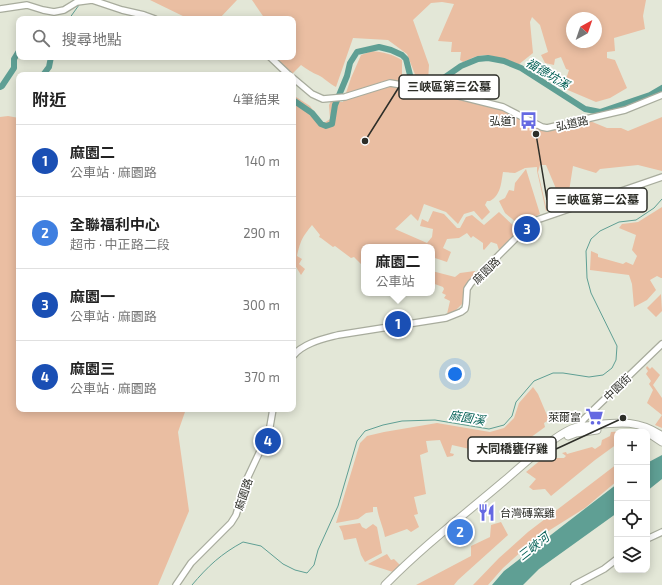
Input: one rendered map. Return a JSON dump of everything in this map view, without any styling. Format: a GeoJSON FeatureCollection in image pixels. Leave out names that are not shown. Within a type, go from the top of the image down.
{"type":"FeatureCollection","features":[{"type":"Feature","properties":{"kind":"main road"},"geometry":{"type":"LineString","coordinates":[[385,585],[423,548],[555,439],[577,430],[624,422],[634,423],[644,429]]}},
{"type":"Feature","properties":{"kind":"main road"},"geometry":{"type":"LineString","coordinates":[[390,585],[422,554],[548,450],[577,430]]}},
{"type":"Feature","properties":{"kind":"main road"},"geometry":{"type":"LineString","coordinates":[[650,432],[662,436]]}},
{"type":"Feature","properties":{"kind":"main road"},"geometry":{"type":"LineString","coordinates":[[650,433],[662,442]]}},
{"type":"Feature","properties":{"kind":"street"},"geometry":{"type":"LineString","coordinates":[[0,9],[27,5],[54,12],[64,10],[77,2],[92,0],[147,16]]}},
{"type":"Feature","properties":{"kind":"street"},"geometry":{"type":"LineString","coordinates":[[273,60],[286,72]]}},
{"type":"Feature","properties":{"kind":"street","name":"弘道路"},"geometry":{"type":"LineString","coordinates":[[296,81],[312,94],[323,99],[345,97],[390,83],[399,84],[422,94],[428,95],[443,92],[503,107],[542,127],[547,128],[625,110],[662,95]]}},
{"type":"Feature","properties":{"kind":"street","name":"麻園路"},"geometry":{"type":"LineString","coordinates":[[296,354],[303,348],[324,339],[446,318],[461,312],[466,304],[467,289],[528,226],[534,222],[662,177]]}},
{"type":"Feature","properties":{"kind":"street","name":"中園街"},"geometry":{"type":"LineString","coordinates":[[577,430],[584,419],[662,344]]}},
{"type":"Feature","properties":{"kind":"street","name":"麻園路"},"geometry":{"type":"LineString","coordinates":[[176,585],[191,563],[231,523],[236,515],[246,481],[269,432],[272,412]]}},
{"type":"Feature","properties":{"kind":"street"},"geometry":{"type":"LineString","coordinates":[[650,538],[662,532]]}},
{"type":"Feature","properties":{"kind":"street"},"geometry":{"type":"LineString","coordinates":[[574,585],[604,569],[614,561]]}},
{"type":"Feature","properties":{"kind":"shaded area"},"geometry":{"type":"Polygon","coordinates":[[[150,0],[237,0],[222,16],[183,16],[150,0]]]}},
{"type":"Feature","properties":{"kind":"shaded area"},"geometry":{"type":"Polygon","coordinates":[[[252,0],[646,0],[643,16],[645,29],[614,38],[615,51],[607,52],[607,58],[615,60],[627,88],[610,98],[596,102],[563,88],[569,70],[566,69],[561,57],[555,59],[554,65],[545,63],[541,55],[548,52],[540,25],[532,17],[530,22],[533,53],[518,65],[488,55],[474,57],[463,62],[460,60],[461,52],[451,52],[452,42],[438,41],[454,4],[442,2],[431,3],[413,20],[429,65],[428,81],[416,77],[407,54],[388,40],[353,38],[336,87],[301,65],[294,72],[290,72],[276,60],[296,60],[296,16],[263,16],[252,0]]]}},
{"type":"Feature","properties":{"kind":"shaded area"},"geometry":{"type":"Polygon","coordinates":[[[372,51],[395,56],[402,60],[402,78],[399,87],[403,87],[421,96],[457,98],[507,111],[527,123],[545,131],[590,121],[607,128],[621,128],[628,131],[662,117],[662,171],[638,165],[600,169],[596,173],[573,166],[567,204],[563,205],[565,192],[557,191],[546,165],[540,165],[538,172],[547,211],[546,211],[537,171],[537,167],[525,168],[515,173],[503,172],[498,192],[494,198],[487,201],[485,205],[490,212],[482,220],[474,211],[464,214],[458,224],[446,212],[424,204],[418,221],[411,214],[395,229],[427,243],[432,237],[433,229],[420,226],[422,219],[428,222],[433,211],[444,214],[457,228],[460,228],[466,217],[472,215],[484,225],[499,212],[519,231],[492,259],[491,258],[499,250],[497,244],[491,242],[484,250],[483,243],[473,236],[471,238],[467,233],[459,238],[447,239],[443,248],[451,252],[447,262],[435,258],[435,244],[361,244],[361,264],[354,257],[351,258],[335,246],[333,247],[319,237],[320,235],[312,225],[302,239],[297,256],[302,259],[299,264],[305,269],[301,275],[296,267],[296,97],[310,106],[319,119],[324,123],[330,119],[329,105],[331,101],[343,102],[361,55],[372,51]]]}},
{"type":"Feature","properties":{"kind":"shaded area"},"geometry":{"type":"Polygon","coordinates":[[[8,116],[16,117],[16,412],[185,412],[178,432],[189,511],[158,585],[0,585],[0,117],[8,116]]]}},
{"type":"Feature","properties":{"kind":"shaded area"},"geometry":{"type":"Polygon","coordinates":[[[526,169],[540,214],[534,217],[523,228],[505,213],[499,201],[505,198],[509,190],[514,191],[515,183],[526,169]]]}},
{"type":"Feature","properties":{"kind":"shaded area"},"geometry":{"type":"Polygon","coordinates":[[[662,207],[662,278],[657,276],[650,280],[656,290],[647,300],[634,307],[632,284],[629,275],[590,270],[591,251],[598,254],[598,257],[623,264],[626,262],[633,265],[637,256],[632,250],[636,235],[619,228],[622,224],[638,222],[662,207]]]}},
{"type":"Feature","properties":{"kind":"shaded area"},"geometry":{"type":"Polygon","coordinates":[[[475,271],[475,275],[464,288],[463,303],[453,313],[447,314],[450,301],[444,298],[446,295],[442,293],[444,289],[443,287],[435,284],[435,272],[455,277],[460,273],[475,271]]]}},
{"type":"Feature","properties":{"kind":"shaded area"},"geometry":{"type":"Polygon","coordinates":[[[661,294],[662,311],[656,317],[647,308],[661,294]]]}},
{"type":"Feature","properties":{"kind":"shaded area"},"geometry":{"type":"Polygon","coordinates":[[[647,366],[650,369],[652,367],[660,375],[653,385],[662,398],[662,415],[647,403],[653,390],[649,384],[651,381],[646,374],[648,371],[646,368],[647,366]]]}},
{"type":"Feature","properties":{"kind":"shaded area"},"geometry":{"type":"Polygon","coordinates":[[[533,387],[538,394],[549,420],[544,423],[545,427],[523,443],[516,438],[507,442],[505,454],[499,456],[488,451],[483,452],[452,445],[450,453],[454,454],[453,456],[447,457],[440,440],[426,441],[428,452],[420,455],[426,494],[414,497],[418,514],[414,515],[419,527],[411,532],[407,529],[385,537],[377,507],[373,507],[373,512],[366,513],[358,519],[336,523],[360,443],[367,436],[437,423],[490,432],[504,428],[514,418],[519,403],[533,387]]]}},
{"type":"Feature","properties":{"kind":"shaded area"},"geometry":{"type":"Polygon","coordinates":[[[662,415],[662,428],[655,425],[662,415]]]}},
{"type":"Feature","properties":{"kind":"shaded area"},"geometry":{"type":"Polygon","coordinates":[[[611,432],[614,432],[614,446],[551,496],[545,489],[533,490],[529,487],[536,479],[526,472],[553,450],[556,458],[564,458],[566,456],[562,453],[566,452],[567,454],[592,447],[595,449],[601,445],[602,440],[610,436],[611,432]]]}},
{"type":"Feature","properties":{"kind":"shaded area"},"geometry":{"type":"Polygon","coordinates":[[[614,466],[614,484],[585,508],[534,540],[503,568],[488,585],[473,585],[499,558],[528,532],[614,466]]]}},
{"type":"Feature","properties":{"kind":"shaded area"},"geometry":{"type":"Polygon","coordinates":[[[501,522],[508,535],[454,585],[416,585],[471,556],[471,546],[490,537],[491,525],[501,522]]]}},
{"type":"Feature","properties":{"kind":"shaded area"},"geometry":{"type":"Polygon","coordinates":[[[360,523],[362,527],[366,529],[373,524],[377,527],[382,553],[365,562],[361,555],[356,538],[344,540],[339,526],[360,523]]]}},
{"type":"Feature","properties":{"kind":"shaded area"},"geometry":{"type":"Polygon","coordinates":[[[387,554],[391,560],[394,559],[400,565],[393,572],[368,564],[387,554]]]}},
{"type":"Feature","properties":{"kind":"water"},"geometry":{"type":"Polygon","coordinates":[[[662,455],[662,479],[650,489],[650,465],[650,461],[662,455]]]}},
{"type":"Feature","properties":{"kind":"water"},"geometry":{"type":"Polygon","coordinates":[[[614,486],[614,515],[539,569],[523,585],[492,585],[504,571],[614,486]]]}},
{"type":"Feature","properties":{"kind":"waterway"},"geometry":{"type":"LineString","coordinates":[[71,16],[79,5]]}},
{"type":"Feature","properties":{"kind":"waterway","name":"福德坑溪"},"geometry":{"type":"LineString","coordinates":[[296,102],[312,113],[321,124],[326,126],[332,124],[335,105],[347,76],[350,63],[357,52],[379,47],[402,55],[406,59],[411,79],[414,84],[428,89],[461,66],[478,59],[488,58],[504,61],[521,68],[585,109],[600,112],[650,95],[662,88]]}},
{"type":"Feature","properties":{"kind":"waterway","name":"福德坑溪"},"geometry":{"type":"LineString","coordinates":[[0,87],[14,68],[14,59],[16,56]]}},
{"type":"Feature","properties":{"kind":"waterway","name":"福德坑溪"},"geometry":{"type":"LineString","coordinates":[[45,72],[49,67],[50,60]]}},
{"type":"Feature","properties":{"kind":"waterway","name":"麻園溪"},"geometry":{"type":"LineString","coordinates":[[192,585],[215,561],[243,542],[261,546],[283,564],[295,570],[307,573],[314,565],[318,550],[338,506],[357,441],[365,431],[402,421],[435,420],[489,429],[504,425],[512,416],[516,402],[534,381],[553,373],[589,377],[603,375],[612,368],[616,360],[617,346],[591,293],[587,278],[586,251],[591,239],[600,231],[619,222],[636,220],[654,208],[662,199]]}},
{"type":"Feature","properties":{"kind":"place","name":"弘道1"},"geometry":{"type":"Point","coordinates":[529,120]}},
{"type":"Feature","properties":{"kind":"place","name":"三峽區第二公墓"},"geometry":{"type":"Point","coordinates":[536,134]}},
{"type":"Feature","properties":{"kind":"place","name":"三峽區第三公墓"},"geometry":{"type":"Point","coordinates":[365,141]}},
{"type":"Feature","properties":{"kind":"place","name":"麻園一"},"geometry":{"type":"Point","coordinates":[527,229]}},
{"type":"Feature","properties":{"kind":"place","name":"麻園二"},"geometry":{"type":"Point","coordinates":[398,324]}},
{"type":"Feature","properties":{"kind":"place","name":"萊爾富"},"geometry":{"type":"Point","coordinates":[594,416]}},
{"type":"Feature","properties":{"kind":"place","name":"大同橋甕仔雞"},"geometry":{"type":"Point","coordinates":[623,418]}},
{"type":"Feature","properties":{"kind":"place","name":"麻園三"},"geometry":{"type":"Point","coordinates":[268,441]}},
{"type":"Feature","properties":{"kind":"place","name":"台灣磚窯雞"},"geometry":{"type":"Point","coordinates":[487,512]}},
{"type":"Feature","properties":{"kind":"place","name":"全聯福利中心"},"geometry":{"type":"Point","coordinates":[460,532]}},
{"type":"Feature","properties":{"kind":"water label","name":"三峽河"},"geometry":{"type":"Point","coordinates":[533,546]}}]}
